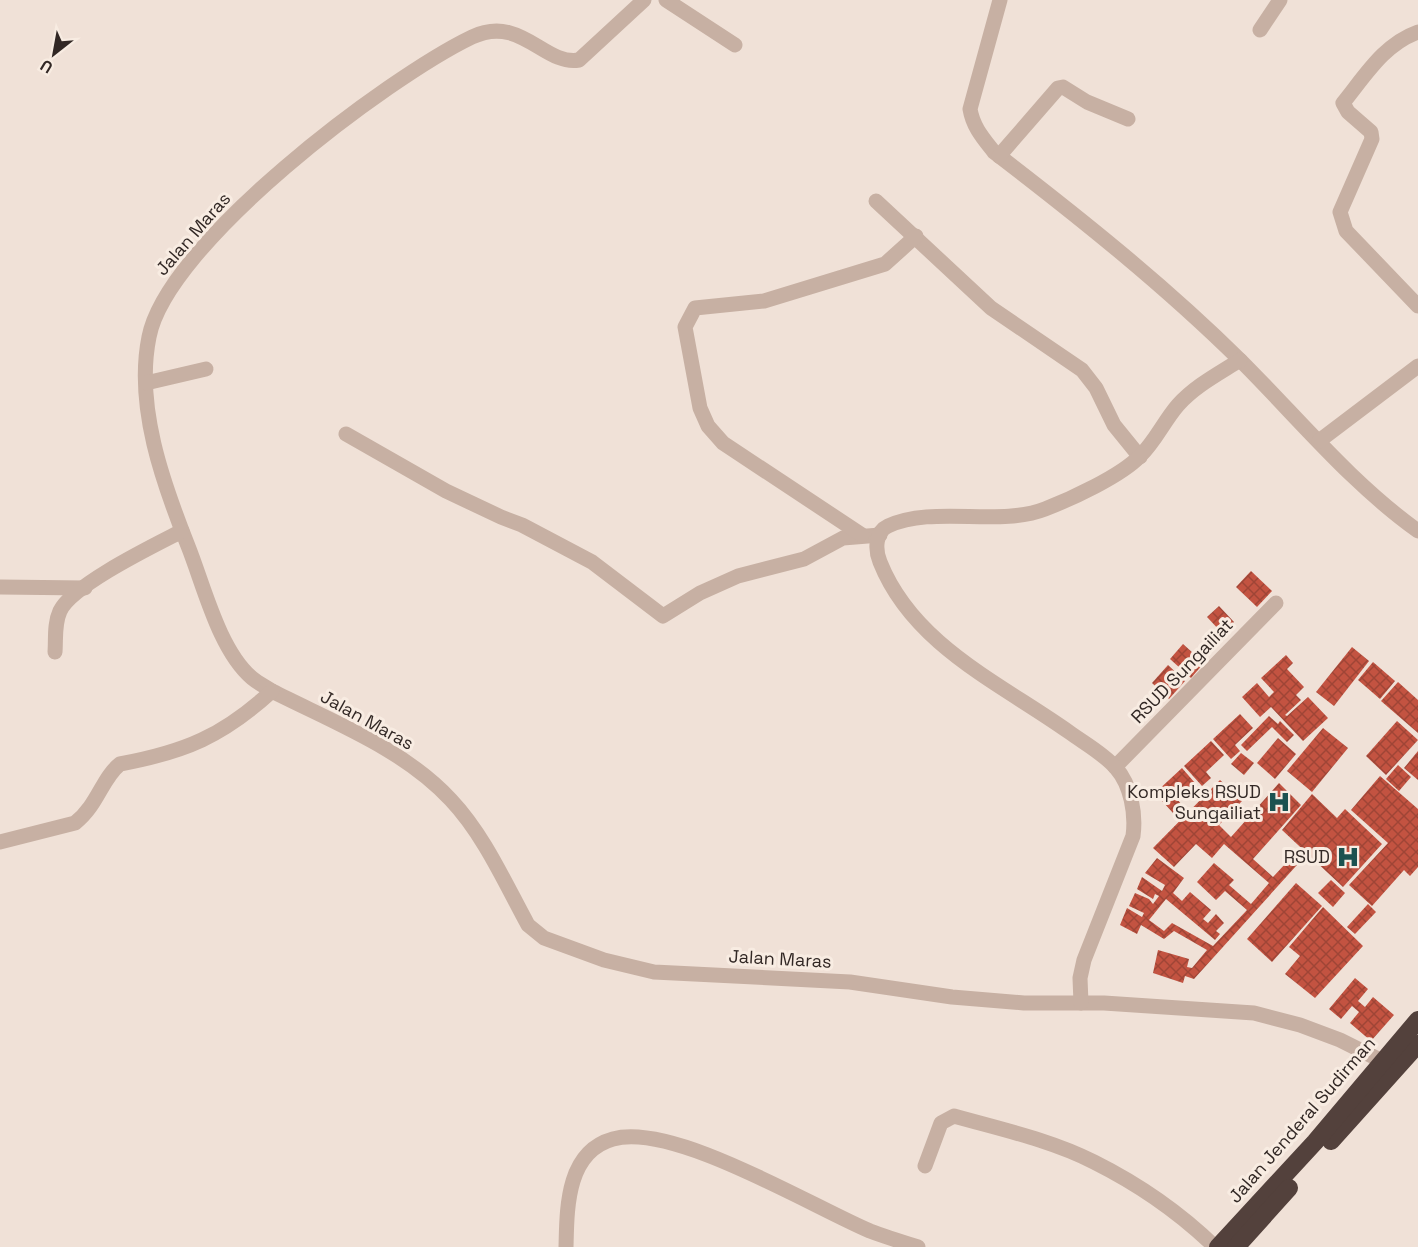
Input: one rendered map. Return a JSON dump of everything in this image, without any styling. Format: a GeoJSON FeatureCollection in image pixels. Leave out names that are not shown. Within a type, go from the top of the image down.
{"type":"FeatureCollection","features":[{"type":"Feature","properties":{"kind":"highway","name":"Jalan Jenderal Sudirman"},"geometry":{"type":"LineString","coordinates":[[1217,1247],[1316,1142],[1418,1020]]}},
{"type":"Feature","properties":{"kind":"highway","name":"Jalan Jenderal Sudirman"},"geometry":{"type":"LineString","coordinates":[[1236,1247],[1418,1044]]}},
{"type":"Feature","properties":{"kind":"street","name":"Jalan Maras"},"geometry":{"type":"LineString","coordinates":[[644,0],[579,60],[563,59],[517,34],[485,33],[473,37],[355,111],[249,200],[196,256],[171,289],[156,316],[148,344],[146,383],[153,440],[182,531],[226,643],[252,678],[401,758],[452,800],[486,847],[528,925],[544,938],[604,960],[654,972],[850,982],[952,997],[1024,1003],[1081,1003],[1254,1013],[1310,1029],[1382,1061]]}},
{"type":"Feature","properties":{"kind":"street"},"geometry":{"type":"LineString","coordinates":[[666,0],[735,45]]}},
{"type":"Feature","properties":{"kind":"street"},"geometry":{"type":"LineString","coordinates":[[1000,0],[970,109],[972,124],[999,156],[1119,250],[1240,360],[1371,495],[1418,531]]}},
{"type":"Feature","properties":{"kind":"street"},"geometry":{"type":"LineString","coordinates":[[1260,30],[1280,0]]}},
{"type":"Feature","properties":{"kind":"street"},"geometry":{"type":"LineString","coordinates":[[1418,32],[1401,40],[1383,54],[1343,103],[1348,112],[1371,132],[1372,139],[1340,212],[1346,231],[1418,306]]}},
{"type":"Feature","properties":{"kind":"street"},"geometry":{"type":"LineString","coordinates":[[999,156],[1058,88],[1063,87],[1087,102],[1128,119]]}},
{"type":"Feature","properties":{"kind":"street"},"geometry":{"type":"LineString","coordinates":[[876,201],[992,308],[1082,370],[1096,388],[1114,425],[1140,457]]}},
{"type":"Feature","properties":{"kind":"street"},"geometry":{"type":"LineString","coordinates":[[862,534],[723,442],[708,426],[700,408],[685,327],[695,308],[764,301],[885,264],[916,236]]}},
{"type":"Feature","properties":{"kind":"street"},"geometry":{"type":"LineString","coordinates":[[1081,1003],[1080,978],[1084,960],[1128,850],[1135,821],[1128,794],[1115,767],[1027,702],[963,663],[931,637],[905,606],[882,567],[876,548],[880,535],[888,526],[905,521],[949,517],[998,517],[1038,512],[1076,496],[1140,457],[1159,429],[1190,393],[1240,360]]}},
{"type":"Feature","properties":{"kind":"street"},"geometry":{"type":"LineString","coordinates":[[1319,441],[1418,366]]}},
{"type":"Feature","properties":{"kind":"street"},"geometry":{"type":"LineString","coordinates":[[146,383],[206,369]]}},
{"type":"Feature","properties":{"kind":"street"},"geometry":{"type":"LineString","coordinates":[[346,434],[446,491],[522,525],[592,562],[663,616],[700,593],[738,576],[804,559],[843,538],[862,534],[880,535]]}},
{"type":"Feature","properties":{"kind":"street"},"geometry":{"type":"LineString","coordinates":[[55,652],[57,619],[65,603],[134,556],[182,531]]}},
{"type":"Feature","properties":{"kind":"street"},"geometry":{"type":"LineString","coordinates":[[0,587],[85,588]]}},
{"type":"Feature","properties":{"kind":"street","name":"RSUD Sungailiat"},"geometry":{"type":"LineString","coordinates":[[1115,767],[1276,603]]}},
{"type":"Feature","properties":{"kind":"street"},"geometry":{"type":"LineString","coordinates":[[0,842],[75,823],[92,806],[112,770],[120,764],[177,752],[204,740],[242,718],[273,691]]}},
{"type":"Feature","properties":{"kind":"street"},"geometry":{"type":"LineString","coordinates":[[925,1166],[941,1123],[954,1116],[1031,1138],[1094,1162],[1164,1204],[1217,1247]]}},
{"type":"Feature","properties":{"kind":"street"},"geometry":{"type":"LineString","coordinates":[[566,1247],[566,1216],[571,1181],[597,1147],[612,1139],[632,1136],[659,1139],[720,1160],[872,1232],[918,1247]]}},
{"type":"Feature","properties":{"kind":"building"},"geometry":{"type":"Polygon","coordinates":[[[1251,571],[1272,591],[1257,607],[1236,587],[1251,571]]]}},
{"type":"Feature","properties":{"kind":"building"},"geometry":{"type":"Polygon","coordinates":[[[1219,606],[1234,622],[1222,633],[1207,617],[1219,606]]]}},
{"type":"Feature","properties":{"kind":"building"},"geometry":{"type":"Polygon","coordinates":[[[1183,644],[1204,663],[1191,678],[1170,659],[1183,644]]]}},
{"type":"Feature","properties":{"kind":"building"},"geometry":{"type":"Polygon","coordinates":[[[1352,647],[1369,661],[1334,706],[1316,692],[1352,647]]]}},
{"type":"Feature","properties":{"kind":"building"},"geometry":{"type":"Polygon","coordinates":[[[1286,655],[1293,663],[1287,669],[1304,687],[1296,695],[1301,700],[1285,715],[1287,716],[1308,697],[1328,718],[1303,741],[1271,707],[1260,717],[1242,697],[1257,683],[1269,697],[1274,692],[1261,678],[1286,655]]]}},
{"type":"Feature","properties":{"kind":"building"},"geometry":{"type":"Polygon","coordinates":[[[1373,662],[1395,681],[1380,699],[1358,680],[1373,662]]]}},
{"type":"Feature","properties":{"kind":"building"},"geometry":{"type":"Polygon","coordinates":[[[1168,665],[1185,681],[1169,699],[1152,683],[1168,665]]]}},
{"type":"Feature","properties":{"kind":"building"},"geometry":{"type":"Polygon","coordinates":[[[1398,682],[1418,700],[1418,733],[1381,701],[1398,682]]]}},
{"type":"Feature","properties":{"kind":"building"},"geometry":{"type":"Polygon","coordinates":[[[1240,714],[1253,728],[1235,745],[1240,751],[1231,759],[1213,739],[1240,714]]]}},
{"type":"Feature","properties":{"kind":"building"},"geometry":{"type":"Polygon","coordinates":[[[1269,716],[1278,724],[1280,721],[1294,735],[1287,742],[1272,727],[1247,751],[1241,745],[1269,716]]]}},
{"type":"Feature","properties":{"kind":"building"},"geometry":{"type":"Polygon","coordinates":[[[1397,721],[1418,740],[1386,775],[1366,756],[1397,721]]]}},
{"type":"Feature","properties":{"kind":"building"},"geometry":{"type":"Polygon","coordinates":[[[1323,728],[1348,748],[1312,792],[1287,771],[1323,728]]]}},
{"type":"Feature","properties":{"kind":"building"},"geometry":{"type":"Polygon","coordinates":[[[1278,738],[1296,754],[1275,779],[1257,763],[1278,738]]]}},
{"type":"Feature","properties":{"kind":"building"},"geometry":{"type":"Polygon","coordinates":[[[1211,741],[1224,755],[1206,772],[1211,778],[1202,786],[1184,766],[1211,741]]]}},
{"type":"Feature","properties":{"kind":"building"},"geometry":{"type":"Polygon","coordinates":[[[1418,751],[1418,780],[1404,768],[1418,751]]]}},
{"type":"Feature","properties":{"kind":"building"},"geometry":{"type":"Polygon","coordinates":[[[1241,753],[1254,763],[1244,775],[1231,764],[1241,753]]]}},
{"type":"Feature","properties":{"kind":"building"},"geometry":{"type":"Polygon","coordinates":[[[1398,765],[1411,777],[1399,791],[1386,779],[1398,765]]]}},
{"type":"Feature","properties":{"kind":"building"},"geometry":{"type":"Polygon","coordinates":[[[1182,768],[1195,783],[1177,799],[1182,805],[1173,813],[1155,793],[1182,768]]]}},
{"type":"Feature","properties":{"kind":"building"},"geometry":{"type":"Polygon","coordinates":[[[1380,776],[1418,809],[1418,867],[1410,876],[1404,870],[1372,906],[1349,885],[1388,843],[1351,810],[1380,776]]]}},
{"type":"Feature","properties":{"kind":"building"},"geometry":{"type":"Polygon","coordinates":[[[1220,780],[1242,801],[1219,825],[1231,837],[1279,783],[1301,805],[1253,859],[1273,877],[1299,849],[1306,855],[1194,979],[1185,976],[1183,983],[1153,973],[1158,950],[1189,959],[1187,967],[1192,968],[1207,950],[1174,931],[1164,939],[1141,925],[1137,934],[1120,925],[1127,908],[1142,917],[1144,913],[1129,906],[1135,893],[1149,899],[1153,904],[1159,896],[1155,894],[1153,899],[1137,889],[1142,877],[1162,891],[1165,885],[1145,873],[1157,858],[1184,878],[1173,893],[1182,901],[1190,892],[1211,910],[1203,919],[1208,923],[1216,914],[1224,923],[1216,931],[1220,934],[1215,940],[1166,899],[1149,920],[1164,931],[1172,923],[1213,946],[1247,910],[1225,891],[1216,900],[1197,882],[1214,863],[1234,880],[1229,885],[1251,904],[1269,883],[1224,844],[1212,858],[1196,844],[1174,867],[1153,848],[1220,780]]]}},
{"type":"Feature","properties":{"kind":"building"},"geometry":{"type":"Polygon","coordinates":[[[1312,794],[1337,818],[1345,809],[1382,844],[1343,887],[1282,830],[1312,794]]]}},
{"type":"Feature","properties":{"kind":"building"},"geometry":{"type":"Polygon","coordinates":[[[1331,880],[1345,893],[1333,907],[1318,893],[1331,880]]]}},
{"type":"Feature","properties":{"kind":"building"},"geometry":{"type":"Polygon","coordinates":[[[1296,883],[1322,906],[1272,962],[1247,939],[1296,883]]]}},
{"type":"Feature","properties":{"kind":"building"},"geometry":{"type":"Polygon","coordinates":[[[1368,904],[1376,912],[1355,934],[1347,927],[1368,904]]]}},
{"type":"Feature","properties":{"kind":"building"},"geometry":{"type":"Polygon","coordinates":[[[1323,907],[1363,946],[1315,998],[1285,974],[1300,956],[1289,947],[1323,907]]]}},
{"type":"Feature","properties":{"kind":"building"},"geometry":{"type":"Polygon","coordinates":[[[1355,978],[1368,989],[1358,1001],[1365,1007],[1373,997],[1394,1015],[1371,1041],[1350,1023],[1359,1012],[1352,1006],[1341,1019],[1329,1009],[1355,978]]]}},
{"type":"Feature","properties":{"kind":"place","name":"Kompleks RSUD Sungailiat"},"geometry":{"type":"Point","coordinates":[1279,802]}},
{"type":"Feature","properties":{"kind":"place","name":"RSUD"},"geometry":{"type":"Point","coordinates":[1348,857]}}]}
